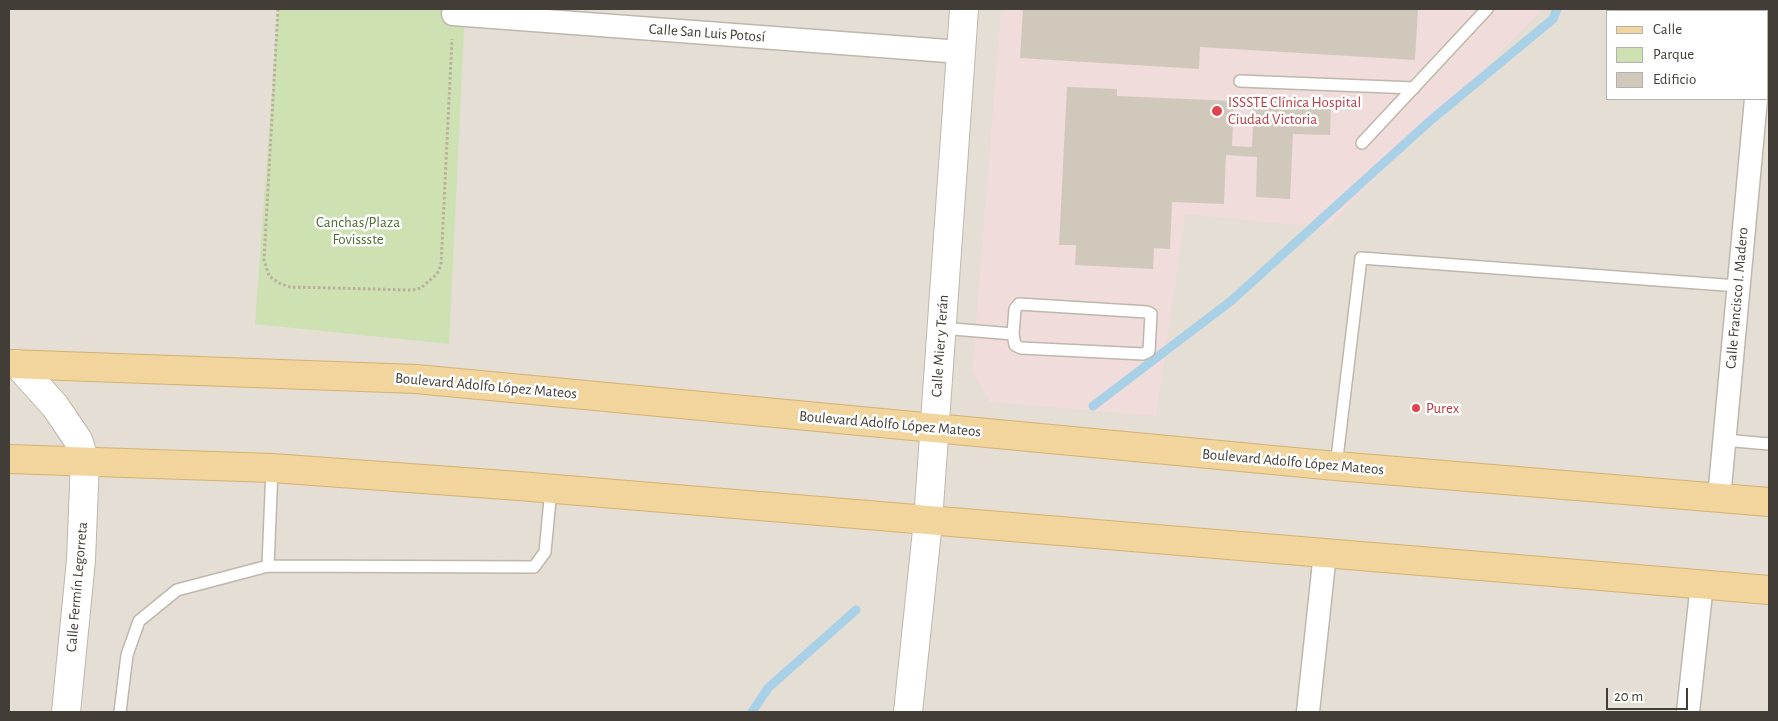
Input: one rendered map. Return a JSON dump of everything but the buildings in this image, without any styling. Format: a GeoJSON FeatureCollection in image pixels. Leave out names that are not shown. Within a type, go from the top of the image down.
{"type":"FeatureCollection","features":[{"type":"Feature","properties":{"kind":"main road","name":"Boulevard Adolfo López Mateos"},"geometry":{"type":"LineString","coordinates":[[13,364],[416,379],[1336,466],[1769,502]]}},
{"type":"Feature","properties":{"kind":"main road"},"geometry":{"type":"LineString","coordinates":[[9,459],[272,468],[551,489],[1769,590]]}},
{"type":"Feature","properties":{"kind":"street","name":"Calle Mier y Terán"},"geometry":{"type":"LineString","coordinates":[[908,712],[928,521],[964,9]]}},
{"type":"Feature","properties":{"kind":"street","name":"Calle San Luis Potosí"},"geometry":{"type":"LineString","coordinates":[[453,14],[961,52]]}},
{"type":"Feature","properties":{"kind":"street","name":"Calle Francisco I. Madero"},"geometry":{"type":"LineString","coordinates":[[1719,498],[1756,100]]}},
{"type":"Feature","properties":{"kind":"street"},"geometry":{"type":"LineString","coordinates":[[13,364],[55,406],[78,440],[86,461]]}},
{"type":"Feature","properties":{"kind":"street","name":"Calle Fermín Legorreta"},"geometry":{"type":"LineString","coordinates":[[66,712],[81,560],[86,461]]}},
{"type":"Feature","properties":{"kind":"street"},"geometry":{"type":"LineString","coordinates":[[1308,712],[1325,553]]}},
{"type":"Feature","properties":{"kind":"street"},"geometry":{"type":"LineString","coordinates":[[1688,712],[1702,584]]}},
{"type":"Feature","properties":{"kind":"lane"},"geometry":{"type":"LineString","coordinates":[[1362,143],[1487,9]]}},
{"type":"Feature","properties":{"kind":"lane"},"geometry":{"type":"LineString","coordinates":[[1240,81],[1414,88]]}},
{"type":"Feature","properties":{"kind":"lane"},"geometry":{"type":"LineString","coordinates":[[1336,466],[1361,258],[1738,286]]}},
{"type":"Feature","properties":{"kind":"lane"},"geometry":{"type":"LineString","coordinates":[[1019,304],[1146,312],[1151,314],[1149,351],[1143,354],[1021,348],[1015,345],[1013,334],[1015,309],[1019,304]]}},
{"type":"Feature","properties":{"kind":"lane"},"geometry":{"type":"LineString","coordinates":[[941,328],[1013,334]]}},
{"type":"Feature","properties":{"kind":"lane"},"geometry":{"type":"LineString","coordinates":[[1724,440],[1769,444]]}},
{"type":"Feature","properties":{"kind":"lane"},"geometry":{"type":"LineString","coordinates":[[268,566],[272,468]]}},
{"type":"Feature","properties":{"kind":"lane"},"geometry":{"type":"LineString","coordinates":[[120,712],[127,655],[139,620],[177,590],[268,566],[534,566],[545,552],[551,489]]}},
{"type":"Feature","properties":{"kind":"path"},"geometry":{"type":"LineString","coordinates":[[278,9],[264,260],[269,276],[279,283],[290,287],[413,290],[421,288],[437,274],[441,265],[453,14]]}},
{"type":"Feature","properties":{"kind":"shaded area"},"geometry":{"type":"Polygon","coordinates":[[[9,9],[1769,9],[1769,712],[9,712],[9,9]]]}},
{"type":"Feature","properties":{"kind":"shaded area","name":"ISSSTE Clínica Hospital Ciudad Victoria"},"geometry":{"type":"Polygon","coordinates":[[[1001,9],[1543,9],[1327,228],[1185,214],[1156,416],[990,402],[972,372],[1001,9]]]}},
{"type":"Feature","properties":{"kind":"green space","name":"Canchas/Plaza Fovissste"},"geometry":{"type":"Polygon","coordinates":[[[278,9],[465,9],[449,344],[255,324],[278,9]]]}},
{"type":"Feature","properties":{"kind":"waterway"},"geometry":{"type":"LineString","coordinates":[[1093,406],[1231,301],[1431,120],[1553,19],[1557,9]]}},
{"type":"Feature","properties":{"kind":"waterway"},"geometry":{"type":"LineString","coordinates":[[752,712],[768,688],[856,610]]}},
{"type":"Feature","properties":{"kind":"place","name":"ISSSTE Clínica Hospital Ciudad Victoria"},"geometry":{"type":"Point","coordinates":[1217,111]}},
{"type":"Feature","properties":{"kind":"place","name":"Purex"},"geometry":{"type":"Point","coordinates":[1416,408]}}]}
